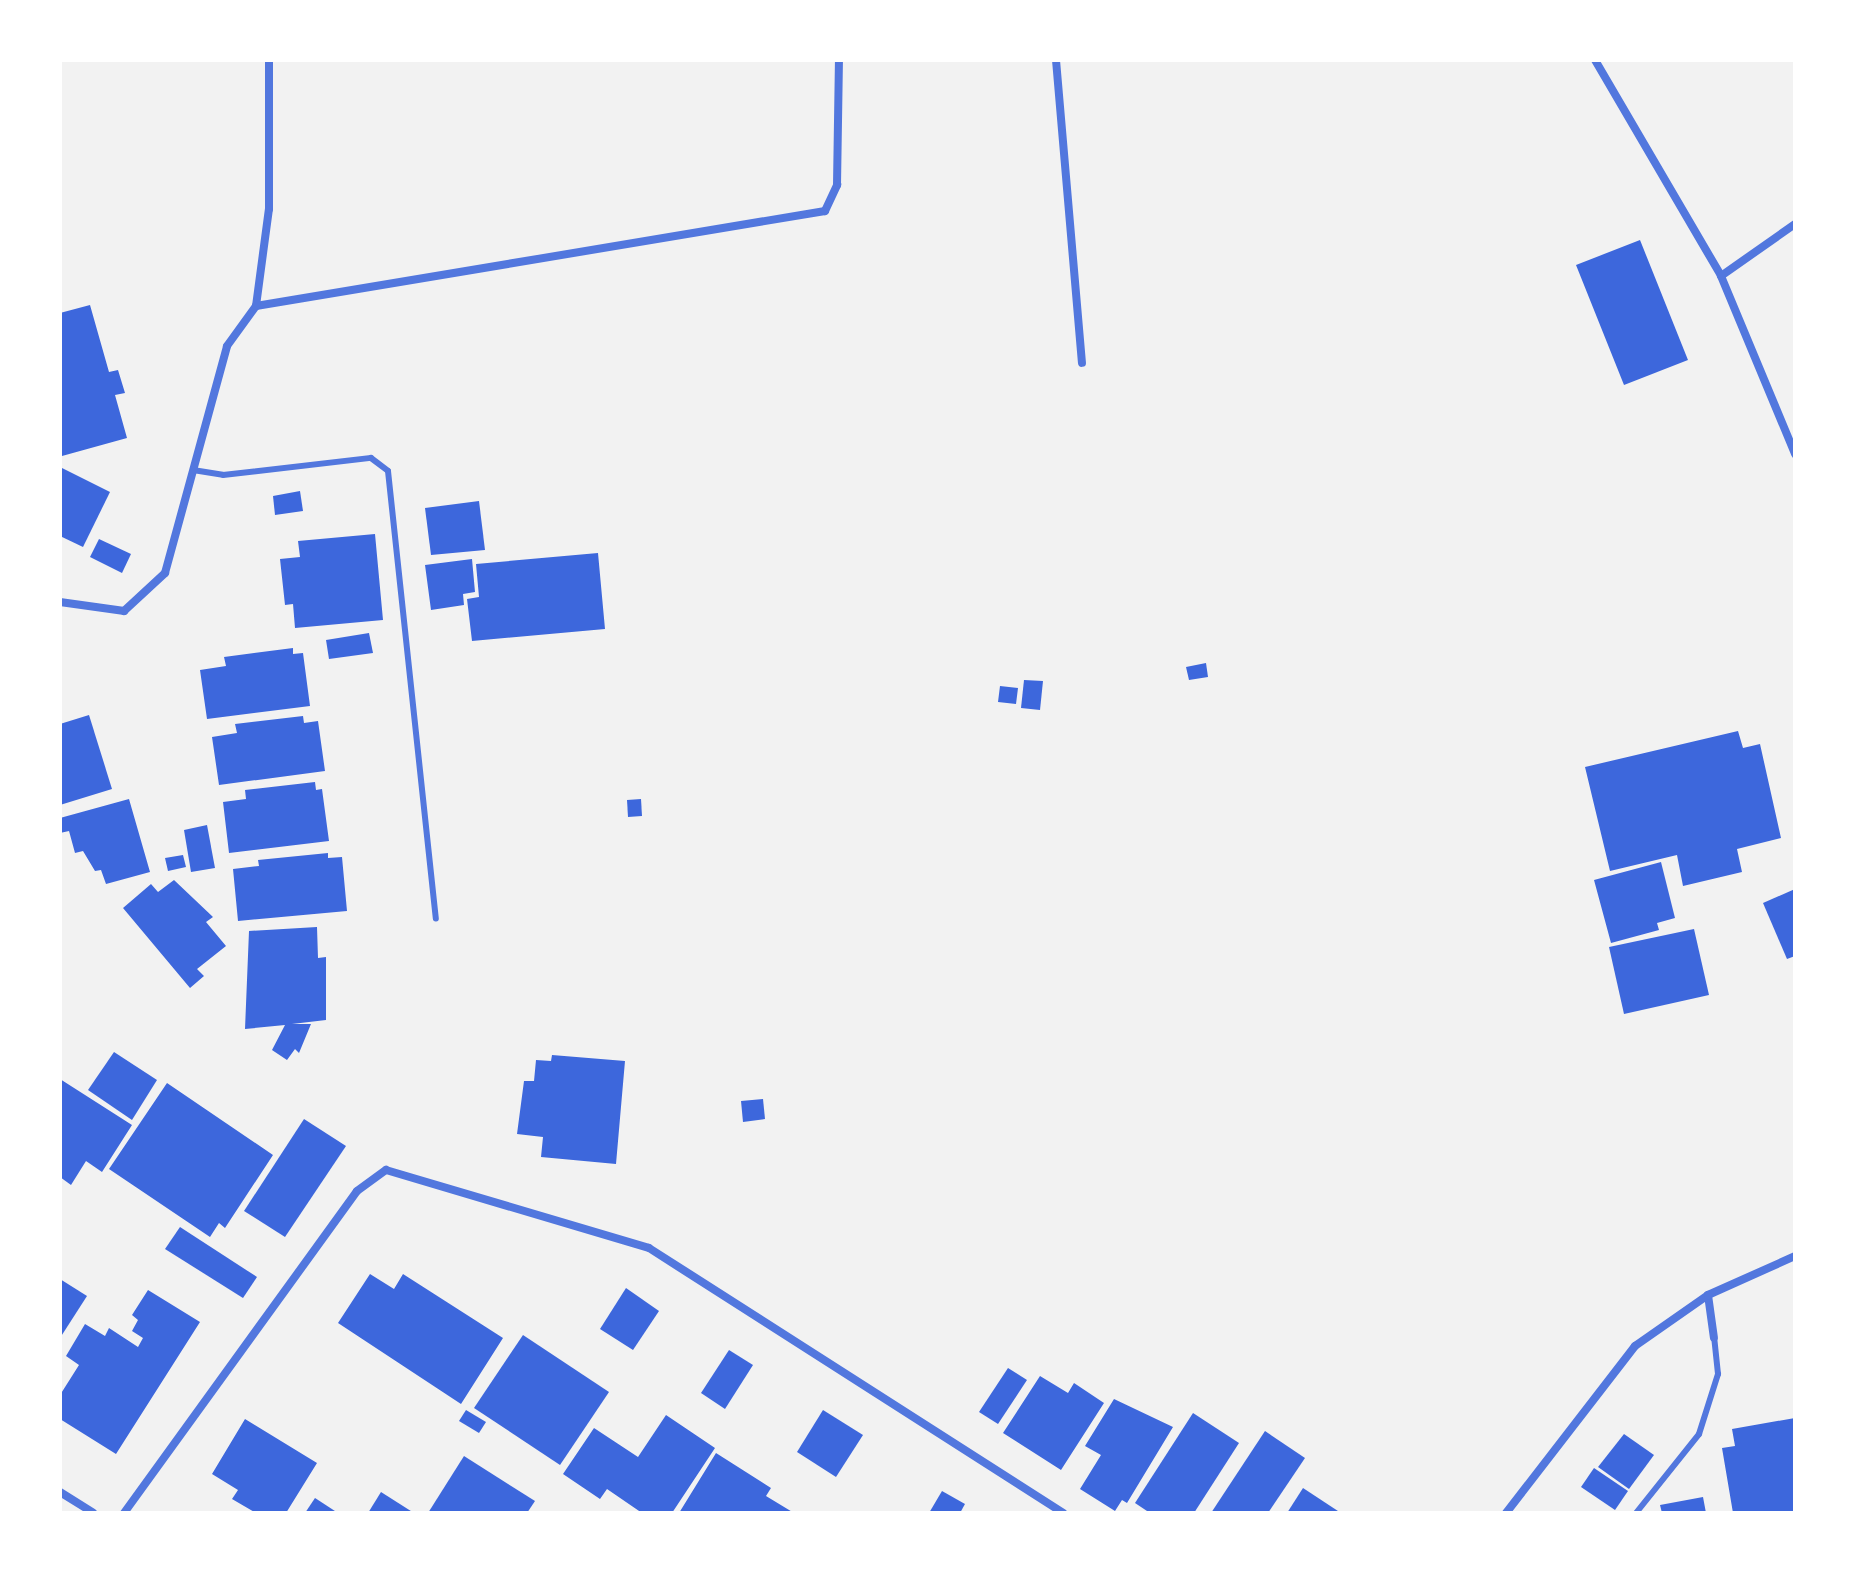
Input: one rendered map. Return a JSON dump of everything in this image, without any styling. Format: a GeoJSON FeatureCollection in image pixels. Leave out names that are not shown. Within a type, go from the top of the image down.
{"type":"FeatureCollection","features":[{"type":"Feature","properties":{"kind":"street"},"geometry":{"type":"LineString","coordinates":[[60,602],[124,611],[165,573],[227,346],[256,306],[269,209],[269,60]]}},
{"type":"Feature","properties":{"kind":"street"},"geometry":{"type":"LineString","coordinates":[[256,306],[825,211],[837,185],[839,60]]}},
{"type":"Feature","properties":{"kind":"street"},"geometry":{"type":"LineString","coordinates":[[1056,60],[1082,363]]}},
{"type":"Feature","properties":{"kind":"street"},"geometry":{"type":"LineString","coordinates":[[1595,60],[1721,276],[1795,454]]}},
{"type":"Feature","properties":{"kind":"street"},"geometry":{"type":"LineString","coordinates":[[1721,276],[1795,224]]}},
{"type":"Feature","properties":{"kind":"street"},"geometry":{"type":"LineString","coordinates":[[124,1513],[357,1191],[386,1170],[649,1248],[1064,1513]]}},
{"type":"Feature","properties":{"kind":"street"},"geometry":{"type":"LineString","coordinates":[[1506,1513],[1635,1346],[1708,1295],[1795,1256]]}},
{"type":"Feature","properties":{"kind":"street"},"geometry":{"type":"LineString","coordinates":[[1708,1295],[1714,1338]]}},
{"type":"Feature","properties":{"kind":"street"},"geometry":{"type":"LineString","coordinates":[[60,1492],[93,1513]]}},
{"type":"Feature","properties":{"kind":"lane"},"geometry":{"type":"LineString","coordinates":[[193,470],[223,475],[371,458],[388,471],[436,918]]}},
{"type":"Feature","properties":{"kind":"lane"},"geometry":{"type":"LineString","coordinates":[[1636,1513],[1699,1434],[1718,1374],[1714,1338]]}},
{"type":"Feature","properties":{"kind":"building"},"geometry":{"type":"Polygon","coordinates":[[[1640,240],[1688,360],[1624,385],[1576,265],[1640,240]]]}},
{"type":"Feature","properties":{"kind":"building"},"geometry":{"type":"Polygon","coordinates":[[[90,305],[109,372],[118,370],[125,393],[115,395],[127,438],[62,456],[60,313],[90,305]]]}},
{"type":"Feature","properties":{"kind":"building"},"geometry":{"type":"Polygon","coordinates":[[[60,467],[110,492],[83,547],[60,536],[60,467]]]}},
{"type":"Feature","properties":{"kind":"building"},"geometry":{"type":"Polygon","coordinates":[[[300,491],[303,511],[275,515],[273,496],[300,491]]]}},
{"type":"Feature","properties":{"kind":"building"},"geometry":{"type":"Polygon","coordinates":[[[479,501],[485,550],[431,555],[425,508],[479,501]]]}},
{"type":"Feature","properties":{"kind":"building"},"geometry":{"type":"Polygon","coordinates":[[[375,534],[383,620],[295,628],[293,604],[285,605],[280,559],[300,557],[298,541],[375,534]]]}},
{"type":"Feature","properties":{"kind":"building"},"geometry":{"type":"Polygon","coordinates":[[[99,539],[131,554],[122,573],[90,557],[99,539]]]}},
{"type":"Feature","properties":{"kind":"building"},"geometry":{"type":"Polygon","coordinates":[[[598,553],[605,629],[472,641],[467,599],[479,597],[476,564],[598,553]]]}},
{"type":"Feature","properties":{"kind":"building"},"geometry":{"type":"Polygon","coordinates":[[[472,559],[475,592],[463,594],[464,605],[431,610],[425,565],[472,559]]]}},
{"type":"Feature","properties":{"kind":"building"},"geometry":{"type":"Polygon","coordinates":[[[369,633],[373,653],[329,659],[326,640],[369,633]]]}},
{"type":"Feature","properties":{"kind":"building"},"geometry":{"type":"Polygon","coordinates":[[[293,648],[293,654],[303,653],[310,706],[207,719],[200,670],[226,666],[224,657],[293,648]]]}},
{"type":"Feature","properties":{"kind":"building"},"geometry":{"type":"Polygon","coordinates":[[[1206,663],[1208,677],[1189,680],[1186,667],[1206,663]]]}},
{"type":"Feature","properties":{"kind":"building"},"geometry":{"type":"Polygon","coordinates":[[[1024,680],[1043,681],[1040,710],[1021,708],[1024,680]]]}},
{"type":"Feature","properties":{"kind":"building"},"geometry":{"type":"Polygon","coordinates":[[[1000,686],[1018,688],[1016,704],[998,702],[1000,686]]]}},
{"type":"Feature","properties":{"kind":"building"},"geometry":{"type":"Polygon","coordinates":[[[89,715],[112,789],[60,805],[60,724],[89,715]]]}},
{"type":"Feature","properties":{"kind":"building"},"geometry":{"type":"Polygon","coordinates":[[[303,716],[304,723],[318,721],[325,771],[219,785],[212,737],[237,733],[235,724],[303,716]]]}},
{"type":"Feature","properties":{"kind":"building"},"geometry":{"type":"Polygon","coordinates":[[[1738,731],[1743,748],[1760,744],[1781,838],[1737,849],[1742,872],[1683,886],[1677,855],[1610,871],[1585,767],[1738,731]]]}},
{"type":"Feature","properties":{"kind":"building"},"geometry":{"type":"Polygon","coordinates":[[[315,782],[316,790],[322,789],[329,841],[229,853],[223,802],[246,799],[245,790],[315,782]]]}},
{"type":"Feature","properties":{"kind":"building"},"geometry":{"type":"Polygon","coordinates":[[[129,799],[150,872],[106,884],[101,870],[95,871],[83,851],[75,853],[69,831],[60,833],[60,818],[129,799]]]}},
{"type":"Feature","properties":{"kind":"building"},"geometry":{"type":"Polygon","coordinates":[[[641,799],[642,816],[628,817],[627,800],[641,799]]]}},
{"type":"Feature","properties":{"kind":"building"},"geometry":{"type":"Polygon","coordinates":[[[207,825],[215,868],[191,872],[184,830],[207,825]]]}},
{"type":"Feature","properties":{"kind":"building"},"geometry":{"type":"Polygon","coordinates":[[[328,853],[328,858],[342,857],[347,911],[238,921],[233,869],[259,866],[258,860],[328,853]]]}},
{"type":"Feature","properties":{"kind":"building"},"geometry":{"type":"Polygon","coordinates":[[[183,855],[186,867],[168,871],[165,858],[183,855]]]}},
{"type":"Feature","properties":{"kind":"building"},"geometry":{"type":"Polygon","coordinates":[[[1661,862],[1675,918],[1657,923],[1659,930],[1611,943],[1594,880],[1661,862]]]}},
{"type":"Feature","properties":{"kind":"building"},"geometry":{"type":"Polygon","coordinates":[[[174,880],[213,917],[206,922],[226,946],[197,969],[204,976],[190,988],[123,908],[151,884],[158,892],[174,880]]]}},
{"type":"Feature","properties":{"kind":"building"},"geometry":{"type":"Polygon","coordinates":[[[1795,889],[1795,956],[1787,959],[1763,903],[1795,889]]]}},
{"type":"Feature","properties":{"kind":"building"},"geometry":{"type":"Polygon","coordinates":[[[317,927],[318,958],[326,957],[326,1020],[292,1024],[311,1024],[299,1053],[295,1049],[287,1060],[272,1050],[285,1025],[245,1029],[249,931],[317,927]]]}},
{"type":"Feature","properties":{"kind":"building"},"geometry":{"type":"Polygon","coordinates":[[[1694,929],[1709,995],[1624,1014],[1609,947],[1694,929]]]}},
{"type":"Feature","properties":{"kind":"building"},"geometry":{"type":"Polygon","coordinates":[[[114,1052],[157,1080],[132,1120],[88,1090],[114,1052]]]}},
{"type":"Feature","properties":{"kind":"building"},"geometry":{"type":"Polygon","coordinates":[[[552,1055],[625,1061],[616,1164],[541,1157],[543,1137],[517,1134],[524,1081],[534,1081],[536,1060],[551,1061],[552,1055]]]}},
{"type":"Feature","properties":{"kind":"building"},"geometry":{"type":"Polygon","coordinates":[[[60,1079],[132,1125],[102,1172],[86,1161],[71,1185],[60,1177],[60,1079]]]}},
{"type":"Feature","properties":{"kind":"building"},"geometry":{"type":"Polygon","coordinates":[[[167,1083],[273,1155],[225,1228],[219,1223],[210,1237],[109,1169],[167,1083]]]}},
{"type":"Feature","properties":{"kind":"building"},"geometry":{"type":"Polygon","coordinates":[[[763,1099],[765,1119],[743,1122],[741,1101],[763,1099]]]}},
{"type":"Feature","properties":{"kind":"building"},"geometry":{"type":"Polygon","coordinates":[[[304,1119],[346,1146],[285,1237],[244,1211],[304,1119]]]}},
{"type":"Feature","properties":{"kind":"building"},"geometry":{"type":"Polygon","coordinates":[[[180,1227],[257,1277],[243,1298],[165,1249],[180,1227]]]}},
{"type":"Feature","properties":{"kind":"building"},"geometry":{"type":"Polygon","coordinates":[[[370,1274],[394,1289],[403,1274],[503,1338],[461,1404],[338,1323],[370,1274]]]}},
{"type":"Feature","properties":{"kind":"building"},"geometry":{"type":"Polygon","coordinates":[[[60,1279],[87,1296],[60,1338],[60,1279]]]}},
{"type":"Feature","properties":{"kind":"building"},"geometry":{"type":"Polygon","coordinates":[[[626,1288],[659,1311],[633,1350],[600,1329],[626,1288]]]}},
{"type":"Feature","properties":{"kind":"building"},"geometry":{"type":"Polygon","coordinates":[[[148,1290],[200,1322],[116,1454],[60,1419],[60,1395],[79,1365],[66,1356],[85,1324],[105,1336],[109,1328],[138,1347],[143,1338],[132,1331],[138,1320],[132,1315],[148,1290]]]}},
{"type":"Feature","properties":{"kind":"building"},"geometry":{"type":"Polygon","coordinates":[[[523,1335],[609,1392],[560,1465],[474,1408],[523,1335]]]}},
{"type":"Feature","properties":{"kind":"building"},"geometry":{"type":"Polygon","coordinates":[[[729,1350],[753,1365],[725,1409],[701,1393],[729,1350]]]}},
{"type":"Feature","properties":{"kind":"building"},"geometry":{"type":"Polygon","coordinates":[[[1008,1368],[1027,1380],[998,1424],[979,1412],[1008,1368]]]}},
{"type":"Feature","properties":{"kind":"building"},"geometry":{"type":"Polygon","coordinates":[[[1040,1376],[1068,1393],[1074,1383],[1104,1403],[1061,1470],[1003,1433],[1040,1376]]]}},
{"type":"Feature","properties":{"kind":"building"},"geometry":{"type":"Polygon","coordinates":[[[1114,1399],[1173,1427],[1127,1503],[1122,1500],[1115,1511],[1080,1489],[1101,1455],[1085,1446],[1114,1399]]]}},
{"type":"Feature","properties":{"kind":"building"},"geometry":{"type":"Polygon","coordinates":[[[466,1410],[486,1422],[479,1433],[459,1421],[466,1410]]]}},
{"type":"Feature","properties":{"kind":"building"},"geometry":{"type":"Polygon","coordinates":[[[823,1410],[863,1435],[836,1477],[797,1452],[823,1410]]]}},
{"type":"Feature","properties":{"kind":"building"},"geometry":{"type":"Polygon","coordinates":[[[1193,1413],[1239,1443],[1194,1513],[1150,1513],[1135,1503],[1193,1413]]]}},
{"type":"Feature","properties":{"kind":"building"},"geometry":{"type":"Polygon","coordinates":[[[666,1415],[715,1448],[672,1513],[642,1513],[607,1489],[600,1499],[563,1474],[594,1428],[638,1457],[666,1415]]]}},
{"type":"Feature","properties":{"kind":"building"},"geometry":{"type":"Polygon","coordinates":[[[1795,1418],[1795,1513],[1733,1513],[1722,1448],[1735,1446],[1732,1429],[1795,1418]]]}},
{"type":"Feature","properties":{"kind":"building"},"geometry":{"type":"Polygon","coordinates":[[[245,1419],[317,1463],[286,1513],[256,1513],[232,1499],[238,1490],[212,1474],[245,1419]]]}},
{"type":"Feature","properties":{"kind":"building"},"geometry":{"type":"Polygon","coordinates":[[[1265,1431],[1305,1458],[1268,1513],[1211,1513],[1265,1431]]]}},
{"type":"Feature","properties":{"kind":"building"},"geometry":{"type":"Polygon","coordinates":[[[1624,1434],[1654,1455],[1629,1489],[1598,1467],[1624,1434]]]}},
{"type":"Feature","properties":{"kind":"building"},"geometry":{"type":"Polygon","coordinates":[[[716,1453],[771,1488],[766,1496],[794,1513],[679,1513],[716,1453]]]}},
{"type":"Feature","properties":{"kind":"building"},"geometry":{"type":"Polygon","coordinates":[[[464,1456],[535,1501],[527,1513],[428,1513],[464,1456]]]}},
{"type":"Feature","properties":{"kind":"building"},"geometry":{"type":"Polygon","coordinates":[[[1594,1468],[1628,1491],[1615,1510],[1581,1487],[1594,1468]]]}},
{"type":"Feature","properties":{"kind":"building"},"geometry":{"type":"Polygon","coordinates":[[[1303,1488],[1341,1513],[1287,1513],[1303,1488]]]}},
{"type":"Feature","properties":{"kind":"building"},"geometry":{"type":"Polygon","coordinates":[[[942,1491],[965,1504],[960,1513],[929,1513],[942,1491]]]}},
{"type":"Feature","properties":{"kind":"building"},"geometry":{"type":"Polygon","coordinates":[[[381,1492],[414,1513],[368,1513],[381,1492]]]}},
{"type":"Feature","properties":{"kind":"building"},"geometry":{"type":"Polygon","coordinates":[[[1703,1497],[1706,1513],[1662,1513],[1660,1505],[1703,1497]]]}},
{"type":"Feature","properties":{"kind":"building"},"geometry":{"type":"Polygon","coordinates":[[[315,1498],[338,1513],[305,1513],[315,1498]]]}}]}
